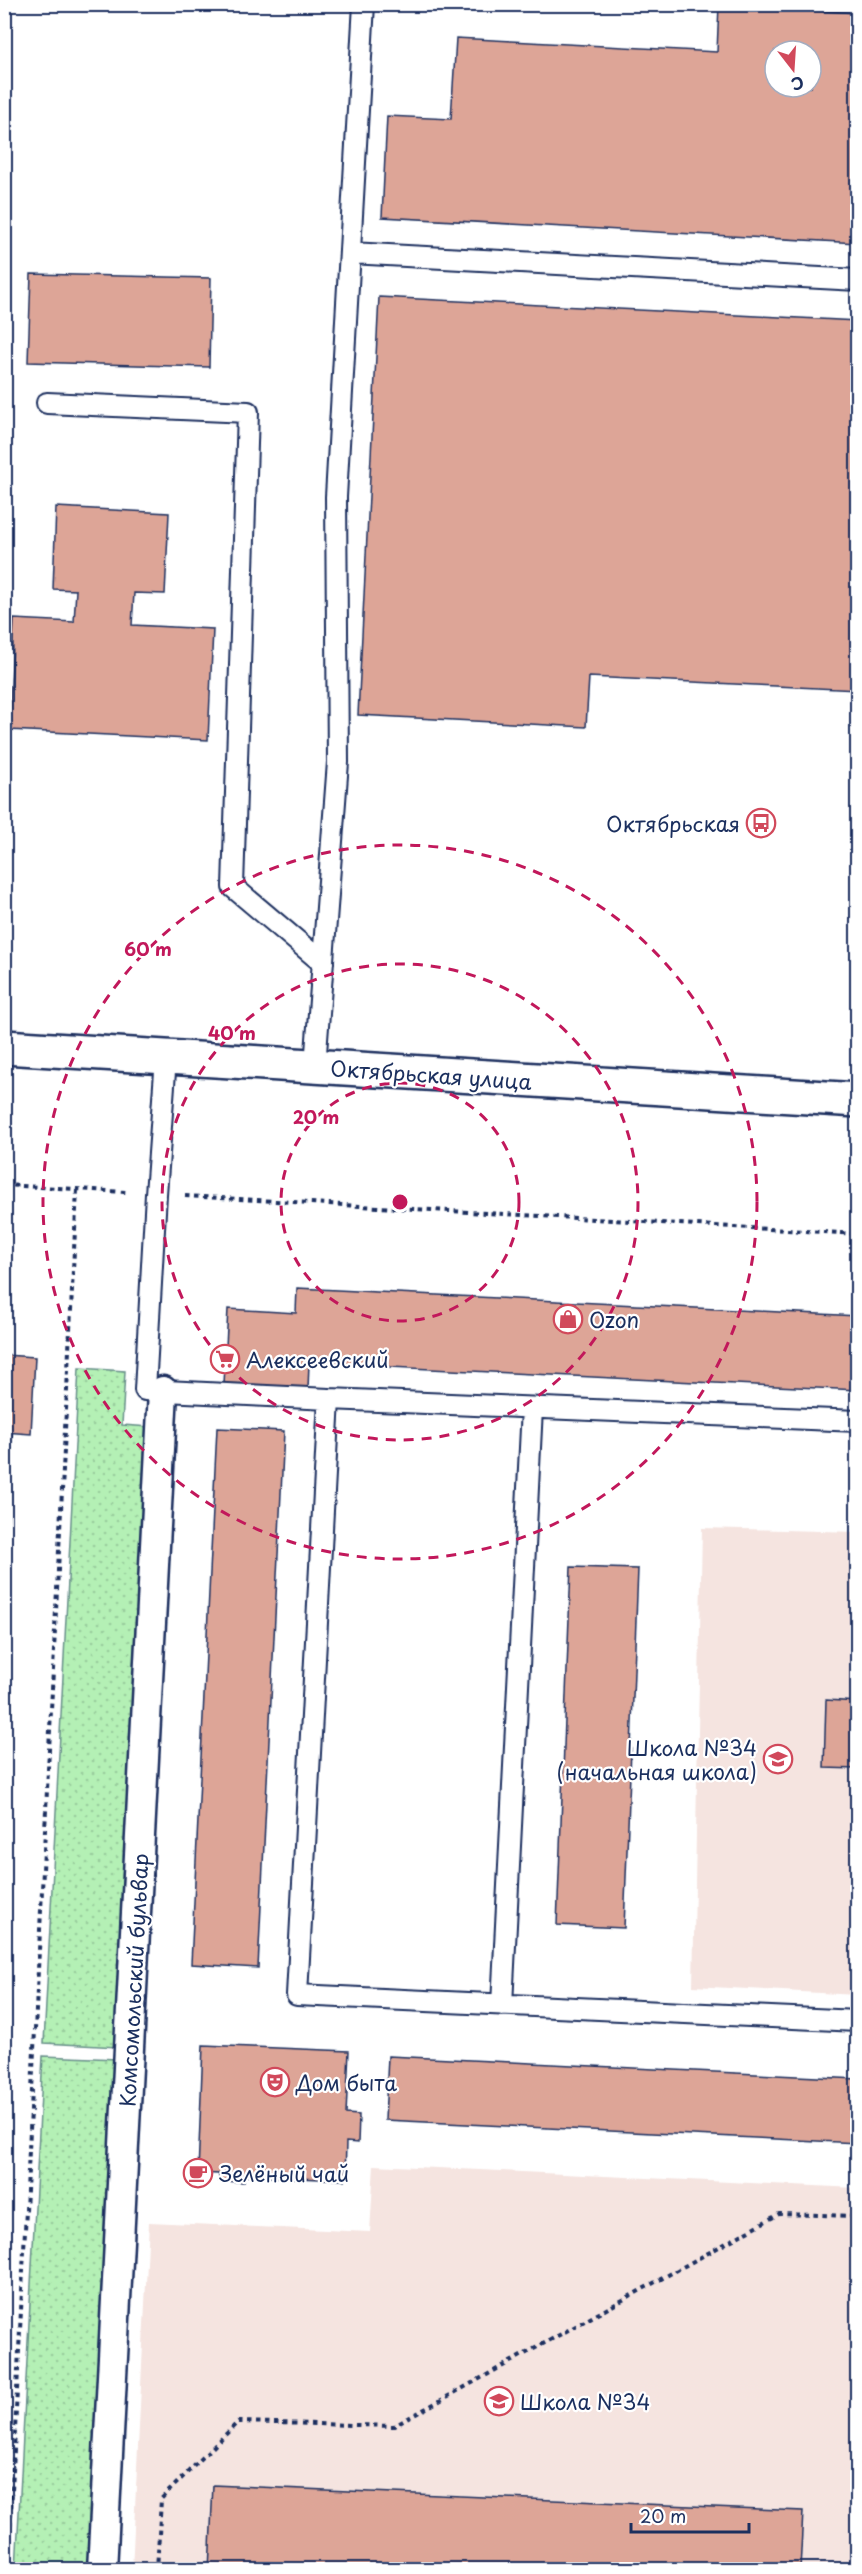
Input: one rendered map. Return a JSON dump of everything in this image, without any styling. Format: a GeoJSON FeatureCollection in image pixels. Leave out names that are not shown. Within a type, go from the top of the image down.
{"type":"FeatureCollection","features":[{"type":"Feature","properties":{"kind":"street","name":"Октябрьская улица"},"geometry":{"type":"LineString","coordinates":[[4,1047],[858,1100]]}},
{"type":"Feature","properties":{"kind":"street","name":"Комсомольский бульвар"},"geometry":{"type":"LineString","coordinates":[[102,2570],[163,1391]]}},
{"type":"Feature","properties":{"kind":"lane"},"geometry":{"type":"LineString","coordinates":[[315,1066],[338,762],[336,497],[364,4]]}},
{"type":"Feature","properties":{"kind":"lane"},"geometry":{"type":"LineString","coordinates":[[350,253],[858,280]]}},
{"type":"Feature","properties":{"kind":"lane"},"geometry":{"type":"LineString","coordinates":[[47,403],[248,412],[233,887],[323,963]]}},
{"type":"Feature","properties":{"kind":"lane"},"geometry":{"type":"LineString","coordinates":[[166,1058],[145,1390],[858,1421]]}},
{"type":"Feature","properties":{"kind":"lane"},"geometry":{"type":"LineString","coordinates":[[329,1399],[297,1995],[858,2021]]}},
{"type":"Feature","properties":{"kind":"lane"},"geometry":{"type":"LineString","coordinates":[[502,2005],[532,1408]]}},
{"type":"Feature","properties":{"kind":"path"},"geometry":{"type":"LineString","coordinates":[[4,1185],[858,1234]]}},
{"type":"Feature","properties":{"kind":"path"},"geometry":{"type":"LineString","coordinates":[[8,2570],[77,1190]]}},
{"type":"Feature","properties":{"kind":"path"},"geometry":{"type":"LineString","coordinates":[[157,2570],[161,2499],[238,2422],[394,2426],[779,2214],[858,2216]]}},
{"type":"Feature","properties":{"kind":"shaded area","name":"Школа №34 (начальная школа)"},"geometry":{"type":"Polygon","coordinates":[[[702,1528],[857,1532],[857,1995],[693,1986],[702,1528]]]}},
{"type":"Feature","properties":{"kind":"shaded area","name":"Школа №34"},"geometry":{"type":"Polygon","coordinates":[[[374,2165],[857,2188],[857,2569],[132,2570],[149,2222],[370,2232],[374,2165]]]}},
{"type":"Feature","properties":{"kind":"green space"},"geometry":{"type":"Polygon","coordinates":[[[79,1368],[125,1371],[122,1425],[150,1427],[118,2047],[44,2043],[79,1368]]]}},
{"type":"Feature","properties":{"kind":"green space"},"geometry":{"type":"Polygon","coordinates":[[[43,2056],[117,2059],[91,2569],[16,2570],[43,2056]]]}},
{"type":"Feature","properties":{"kind":"building"},"geometry":{"type":"Polygon","coordinates":[[[719,5],[858,13],[858,243],[382,217],[387,116],[451,119],[456,38],[717,52],[719,5]]]}},
{"type":"Feature","properties":{"kind":"building"},"geometry":{"type":"Polygon","coordinates":[[[31,274],[211,278],[209,367],[28,362],[31,274]]]}},
{"type":"Feature","properties":{"kind":"building"},"geometry":{"type":"Polygon","coordinates":[[[379,297],[858,321],[858,690],[589,677],[586,727],[358,715],[379,297]]]}},
{"type":"Feature","properties":{"kind":"building"},"geometry":{"type":"Polygon","coordinates":[[[56,507],[169,513],[165,594],[134,593],[132,625],[213,629],[208,740],[9,730],[14,619],[74,622],[76,590],[53,589],[56,507]]]}},
{"type":"Feature","properties":{"kind":"building"},"geometry":{"type":"Polygon","coordinates":[[[297,1288],[858,1316],[858,1390],[309,1363],[308,1389],[224,1384],[228,1309],[296,1313],[297,1288]]]}},
{"type":"Feature","properties":{"kind":"building"},"geometry":{"type":"Polygon","coordinates":[[[4,1355],[35,1357],[31,1434],[4,1432],[4,1355]]]}},
{"type":"Feature","properties":{"kind":"building"},"geometry":{"type":"Polygon","coordinates":[[[217,1428],[284,1431],[258,1968],[191,1964],[217,1428]]]}},
{"type":"Feature","properties":{"kind":"building"},"geometry":{"type":"Polygon","coordinates":[[[4,1432],[12,1433],[4,1590],[4,1432]]]}},
{"type":"Feature","properties":{"kind":"building"},"geometry":{"type":"Polygon","coordinates":[[[571,1567],[638,1569],[624,1928],[557,1925],[571,1567]]]}},
{"type":"Feature","properties":{"kind":"building"},"geometry":{"type":"Polygon","coordinates":[[[826,1700],[858,1702],[858,1769],[824,1768],[826,1700]]]}},
{"type":"Feature","properties":{"kind":"building","name":"Дом быта"},"geometry":{"type":"Polygon","coordinates":[[[203,2045],[349,2051],[346,2114],[359,2115],[358,2143],[346,2142],[345,2180],[244,2176],[244,2182],[219,2181],[219,2174],[198,2173],[203,2045]]]}},
{"type":"Feature","properties":{"kind":"building"},"geometry":{"type":"Polygon","coordinates":[[[388,2056],[858,2079],[858,2143],[385,2120],[388,2056]]]}},
{"type":"Feature","properties":{"kind":"building"},"geometry":{"type":"Polygon","coordinates":[[[213,2485],[803,2511],[800,2570],[647,2570],[647,2564],[611,2563],[610,2570],[390,2570],[287,2565],[286,2570],[209,2570],[213,2485]]]}},
{"type":"Feature","properties":{"kind":"place","name":"Октябрьская"},"geometry":{"type":"Point","coordinates":[761,823]}},
{"type":"Feature","properties":{"kind":"place","name":"Ozon"},"geometry":{"type":"Point","coordinates":[568,1319]}},
{"type":"Feature","properties":{"kind":"place","name":"Алексеевский"},"geometry":{"type":"Point","coordinates":[225,1359]}},
{"type":"Feature","properties":{"kind":"place","name":"Школа №34 (начальная школа)"},"geometry":{"type":"Point","coordinates":[778,1759]}},
{"type":"Feature","properties":{"kind":"place","name":"Дом быта"},"geometry":{"type":"Point","coordinates":[275,2082]}},
{"type":"Feature","properties":{"kind":"place","name":"Зелёный чай"},"geometry":{"type":"Point","coordinates":[198,2173]}},
{"type":"Feature","properties":{"kind":"place","name":"Школа №34"},"geometry":{"type":"Point","coordinates":[499,2401]}}]}
